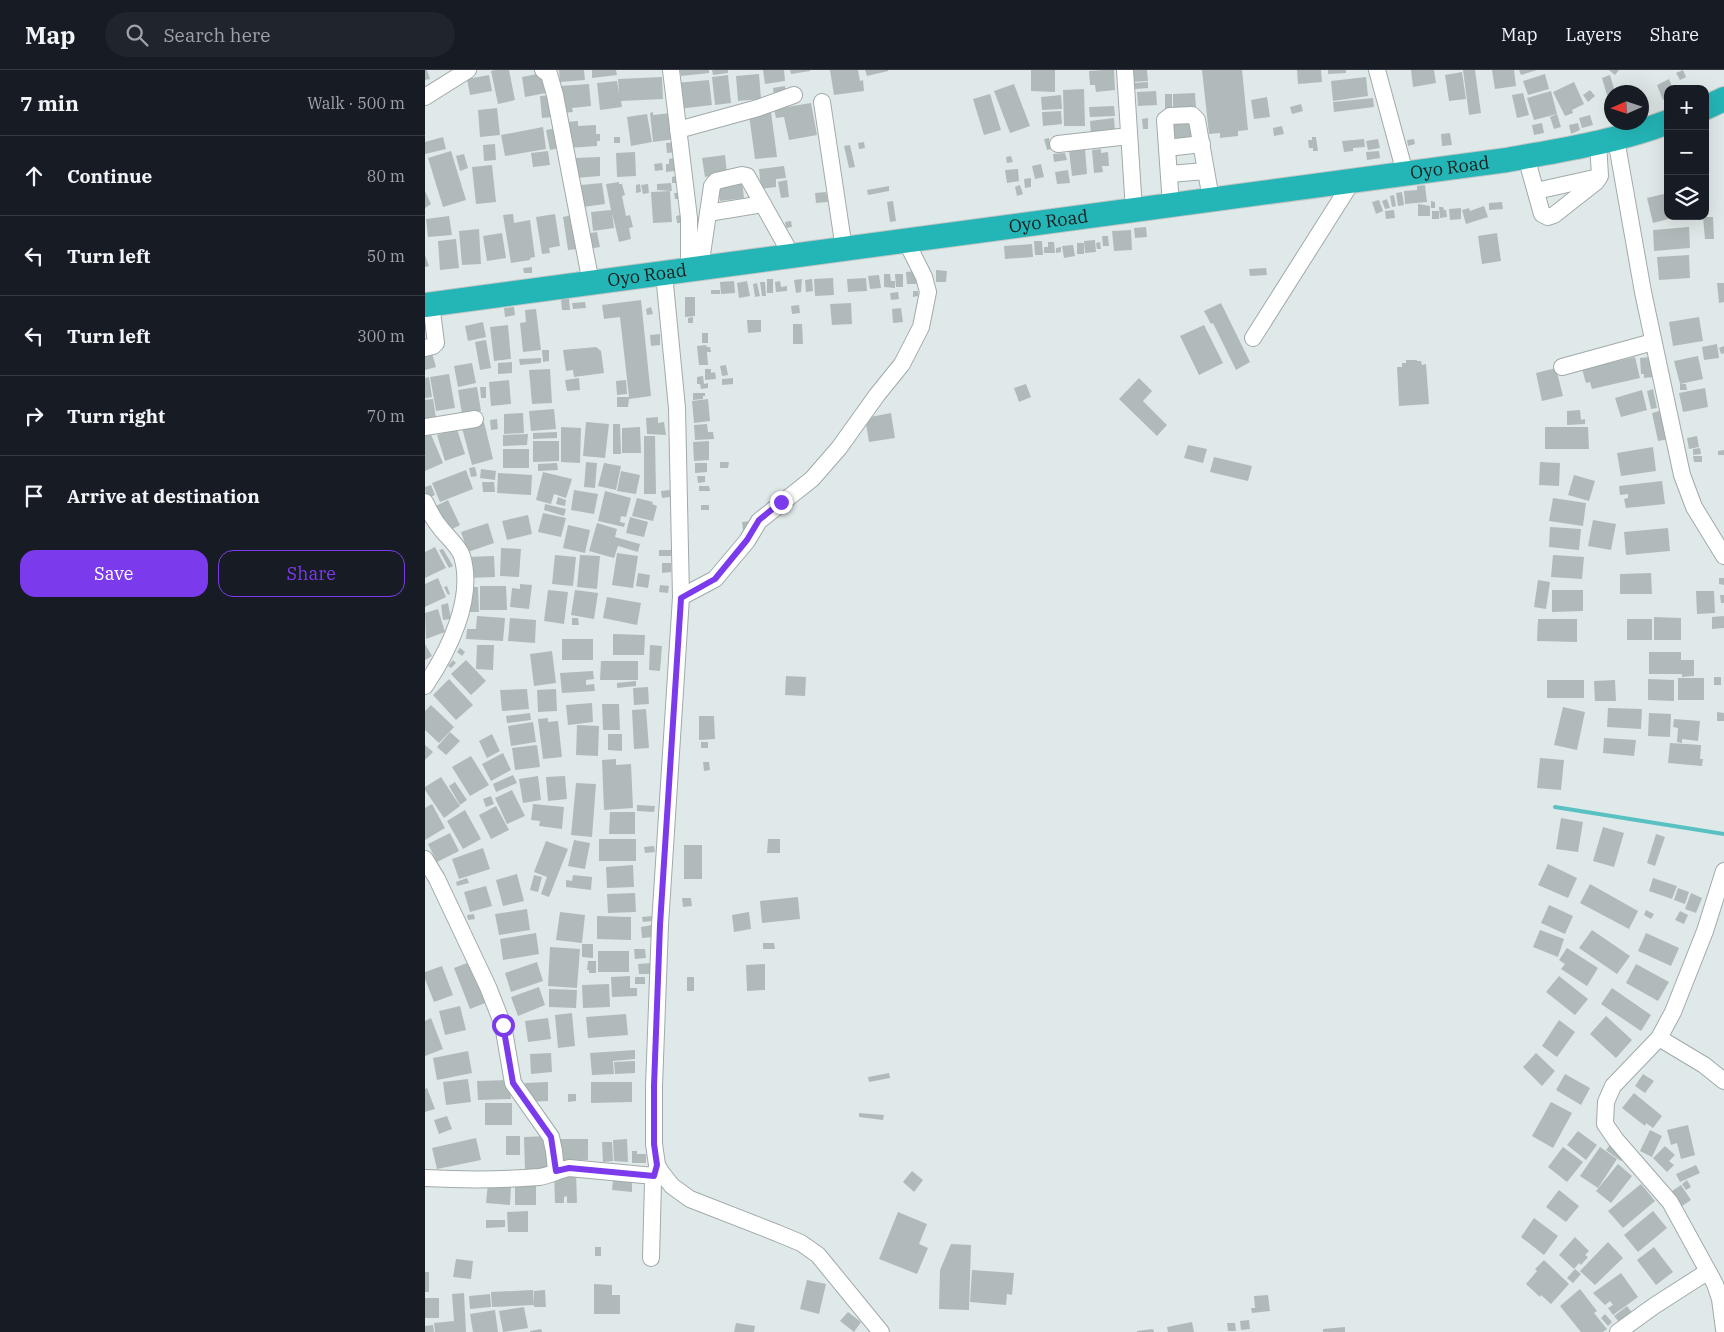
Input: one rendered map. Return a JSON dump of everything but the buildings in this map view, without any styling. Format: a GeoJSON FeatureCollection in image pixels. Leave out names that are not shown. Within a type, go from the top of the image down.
{"type":"FeatureCollection","features":[{"type":"Feature","properties":{"kind":"highway"},"geometry":{"type":"LineString","coordinates":[[1709,106],[1724,98]]}},
{"type":"Feature","properties":{"kind":"highway","name":"Oyo Road"},"geometry":{"type":"LineString","coordinates":[[429,315],[591,283],[1526,157],[1607,141],[1664,123]]}},
{"type":"Feature","properties":{"kind":"street"},"geometry":{"type":"LineString","coordinates":[[425,96],[468,70]]}},
{"type":"Feature","properties":{"kind":"street"},"geometry":{"type":"LineString","coordinates":[[543,70],[549,74],[555,95],[591,283]]}},
{"type":"Feature","properties":{"kind":"street"},"geometry":{"type":"LineString","coordinates":[[671,70],[695,269]]}},
{"type":"Feature","properties":{"kind":"street"},"geometry":{"type":"LineString","coordinates":[[1125,70],[1134,210]]}},
{"type":"Feature","properties":{"kind":"street"},"geometry":{"type":"LineString","coordinates":[[1377,70],[1405,173]]}},
{"type":"Feature","properties":{"kind":"street"},"geometry":{"type":"LineString","coordinates":[[678,130],[758,108],[794,95]]}},
{"type":"Feature","properties":{"kind":"street"},"geometry":{"type":"LineString","coordinates":[[822,102],[844,249]]}},
{"type":"Feature","properties":{"kind":"street"},"geometry":{"type":"LineString","coordinates":[[1171,205],[1165,120],[1170,116],[1195,116],[1202,144],[1211,199]]}},
{"type":"Feature","properties":{"kind":"street"},"geometry":{"type":"LineString","coordinates":[[1058,144],[1129,136]]}},
{"type":"Feature","properties":{"kind":"street"},"geometry":{"type":"LineString","coordinates":[[1526,157],[1542,214],[1548,217],[1561,210],[1596,182],[1600,176],[1607,141]]}},
{"type":"Feature","properties":{"kind":"street"},"geometry":{"type":"LineString","coordinates":[[1607,141],[1682,475],[1694,507],[1724,556]]}},
{"type":"Feature","properties":{"kind":"street"},"geometry":{"type":"LineString","coordinates":[[1167,148],[1202,144]]}},
{"type":"Feature","properties":{"kind":"street"},"geometry":{"type":"LineString","coordinates":[[1169,174],[1206,171]]}},
{"type":"Feature","properties":{"kind":"street"},"geometry":{"type":"LineString","coordinates":[[695,269],[712,186],[716,181],[742,175],[747,176],[792,256]]}},
{"type":"Feature","properties":{"kind":"street"},"geometry":{"type":"LineString","coordinates":[[1536,192],[1600,176]]}},
{"type":"Feature","properties":{"kind":"street"},"geometry":{"type":"LineString","coordinates":[[1253,338],[1353,180]]}},
{"type":"Feature","properties":{"kind":"street"},"geometry":{"type":"LineString","coordinates":[[708,213],[763,204]]}},
{"type":"Feature","properties":{"kind":"street"},"geometry":{"type":"LineString","coordinates":[[681,598],[715,579],[747,540],[759,520],[812,478],[839,448],[877,394],[902,364],[921,327],[928,292],[924,276],[906,241]]}},
{"type":"Feature","properties":{"kind":"street"},"geometry":{"type":"LineString","coordinates":[[651,1258],[656,1170],[654,1086],[660,925],[681,598],[677,408],[665,274]]}},
{"type":"Feature","properties":{"kind":"street"},"geometry":{"type":"LineString","coordinates":[[425,348],[436,343],[429,315]]}},
{"type":"Feature","properties":{"kind":"street"},"geometry":{"type":"LineString","coordinates":[[1562,367],[1653,342]]}},
{"type":"Feature","properties":{"kind":"street"},"geometry":{"type":"LineString","coordinates":[[425,427],[475,419]]}},
{"type":"Feature","properties":{"kind":"street"},"geometry":{"type":"LineString","coordinates":[[425,502],[438,525],[461,554],[466,576],[464,600],[458,621],[441,663],[425,686]]}},
{"type":"Feature","properties":{"kind":"street"},"geometry":{"type":"LineString","coordinates":[[425,858],[489,987],[503,1025],[513,1083],[551,1137],[556,1171]]}},
{"type":"Feature","properties":{"kind":"street"},"geometry":{"type":"LineString","coordinates":[[1724,871],[1705,930],[1673,1012],[1659,1038],[1613,1086],[1606,1102],[1605,1124],[1616,1140],[1670,1202],[1715,1284],[1720,1299],[1724,1329]]}},
{"type":"Feature","properties":{"kind":"street"},"geometry":{"type":"LineString","coordinates":[[1659,1038],[1704,1065],[1724,1081]]}},
{"type":"Feature","properties":{"kind":"street"},"geometry":{"type":"LineString","coordinates":[[425,1178],[542,1177],[569,1168],[656,1170],[690,1200],[777,1233],[809,1248],[818,1256],[881,1332]]}},
{"type":"Feature","properties":{"kind":"street"},"geometry":{"type":"LineString","coordinates":[[1618,1332],[1707,1272]]}},
{"type":"Feature","properties":{"kind":"waterway"},"geometry":{"type":"LineString","coordinates":[[1555,807],[1724,834]]}},
{"type":"Feature","properties":{"kind":"route"},"geometry":{"type":"LineString","coordinates":[[503,1025],[513,1083],[551,1137],[556,1171],[569,1168],[654,1176],[657,1165],[654,1144],[654,1086],[660,925],[681,598],[715,579],[747,540],[759,520],[781,502]]}}]}
